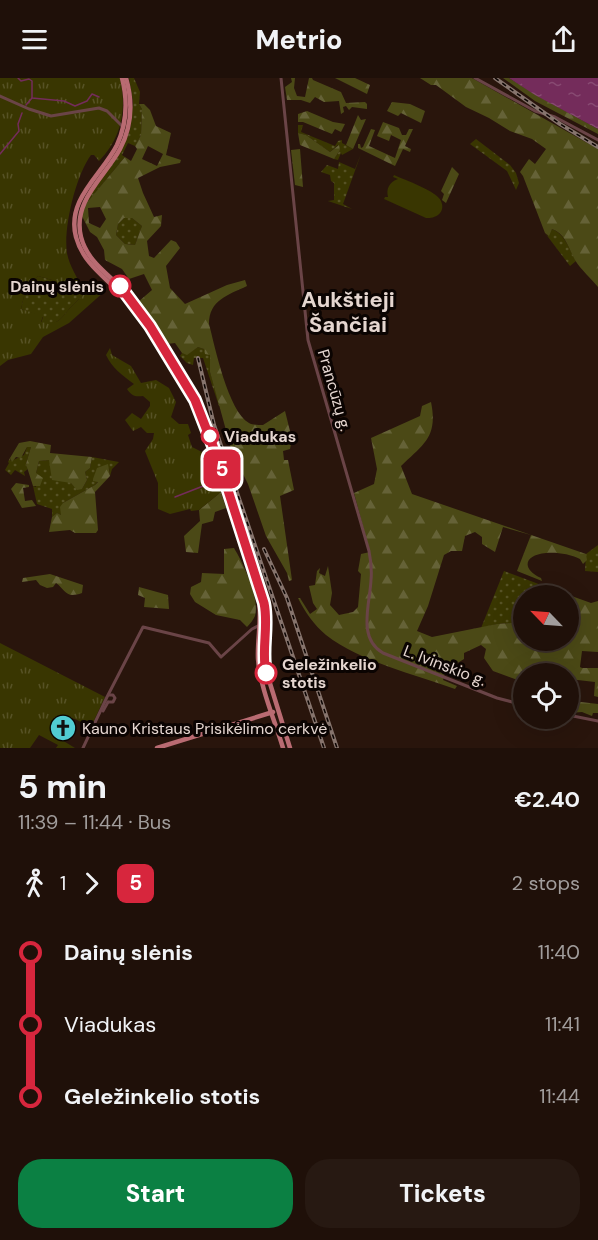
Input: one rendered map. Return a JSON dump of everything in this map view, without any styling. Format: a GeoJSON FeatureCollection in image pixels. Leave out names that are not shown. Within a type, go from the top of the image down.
{"type":"FeatureCollection","features":[{"type":"Feature","properties":{"kind":"main road"},"geometry":{"type":"LineString","coordinates":[[104,275],[88,262],[78,244],[75,216],[82,195],[126,128],[126,96],[122,78]]}},
{"type":"Feature","properties":{"kind":"main road"},"geometry":{"type":"LineString","coordinates":[[126,78],[131,104],[126,128],[117,153],[85,199],[80,231],[92,260],[137,314],[180,380],[193,405],[219,473],[258,594],[263,625],[264,658],[272,701]]}},
{"type":"Feature","properties":{"kind":"main road"},"geometry":{"type":"LineString","coordinates":[[263,625],[259,632],[259,660],[284,748]]}},
{"type":"Feature","properties":{"kind":"main road"},"geometry":{"type":"LineString","coordinates":[[157,748],[275,711]]}},
{"type":"Feature","properties":{"kind":"main road"},"geometry":{"type":"LineString","coordinates":[[275,711],[290,748]]}},
{"type":"Feature","properties":{"kind":"street","name":"Prancūzų g."},"geometry":{"type":"LineString","coordinates":[[281,78],[308,340],[371,562],[372,577],[367,633]]}},
{"type":"Feature","properties":{"kind":"street"},"geometry":{"type":"LineString","coordinates":[[475,78],[535,111],[555,117],[598,140]]}},
{"type":"Feature","properties":{"kind":"street"},"geometry":{"type":"LineString","coordinates":[[0,96],[47,116],[62,116],[95,107],[104,109],[126,128]]}},
{"type":"Feature","properties":{"kind":"street"},"geometry":{"type":"LineString","coordinates":[[115,120],[126,114]]}},
{"type":"Feature","properties":{"kind":"street"},"geometry":{"type":"LineString","coordinates":[[115,120],[120,136]]}},
{"type":"Feature","properties":{"kind":"street"},"geometry":{"type":"LineString","coordinates":[[83,748],[143,627],[209,643],[221,657],[256,626],[263,625]]}},
{"type":"Feature","properties":{"kind":"street"},"geometry":{"type":"LineString","coordinates":[[249,633],[259,632]]}},
{"type":"Feature","properties":{"kind":"street","name":"L. Ivinskio g."},"geometry":{"type":"LineString","coordinates":[[367,633],[372,644],[383,653],[513,702]]}},
{"type":"Feature","properties":{"kind":"street"},"geometry":{"type":"LineString","coordinates":[[579,717],[598,721]]}},
{"type":"Feature","properties":{"kind":"green space"},"geometry":{"type":"Polygon","coordinates":[[[0,78],[120,78],[123,101],[118,133],[99,161],[91,155],[85,164],[72,202],[66,242],[71,266],[82,288],[86,291],[105,291],[69,323],[43,337],[31,354],[8,360],[0,366],[0,78]],[[38,276],[25,292],[21,309],[43,316],[41,322],[58,321],[84,294],[76,287],[59,288],[52,280],[38,276]]]}},
{"type":"Feature","properties":{"kind":"green space"},"geometry":{"type":"Polygon","coordinates":[[[129,78],[134,78],[140,92],[141,135],[135,146],[128,143],[122,155],[125,157],[84,206],[130,130],[133,102],[129,78]]]}},
{"type":"Feature","properties":{"kind":"green space"},"geometry":{"type":"Polygon","coordinates":[[[291,78],[295,78],[294,88],[297,96],[305,97],[309,78],[312,78],[341,92],[346,103],[365,102],[367,109],[352,107],[349,110],[346,106],[343,107],[344,112],[341,114],[339,101],[324,102],[315,97],[310,103],[301,100],[287,100],[285,87],[292,82],[291,78]]]}},
{"type":"Feature","properties":{"kind":"green space"},"geometry":{"type":"Polygon","coordinates":[[[335,78],[355,78],[370,85],[367,94],[335,78]]]}},
{"type":"Feature","properties":{"kind":"green space"},"geometry":{"type":"Polygon","coordinates":[[[420,78],[472,78],[598,149],[598,287],[577,264],[560,234],[552,229],[549,236],[545,233],[520,172],[529,159],[535,164],[546,149],[532,139],[510,131],[466,107],[436,85],[431,85],[420,78]]]}},
{"type":"Feature","properties":{"kind":"green space"},"geometry":{"type":"Polygon","coordinates":[[[503,78],[509,78],[598,129],[598,134],[535,101],[503,78]]]}},
{"type":"Feature","properties":{"kind":"green space"},"geometry":{"type":"Polygon","coordinates":[[[392,102],[410,104],[425,111],[421,123],[401,113],[398,116],[387,111],[392,102]]]}},
{"type":"Feature","properties":{"kind":"green space"},"geometry":{"type":"Polygon","coordinates":[[[139,104],[144,104],[150,110],[156,126],[171,133],[166,155],[181,160],[180,163],[160,167],[138,178],[154,217],[162,215],[161,226],[147,241],[149,256],[154,258],[171,240],[176,242],[180,248],[166,266],[170,288],[185,304],[227,285],[245,280],[247,286],[221,299],[216,304],[212,309],[209,324],[223,378],[241,416],[250,424],[263,425],[285,411],[292,439],[290,449],[283,451],[284,460],[288,460],[294,490],[280,496],[292,580],[289,581],[287,573],[266,536],[248,484],[232,452],[210,372],[210,355],[205,354],[204,349],[198,347],[187,355],[182,353],[175,343],[167,344],[138,302],[152,290],[144,274],[129,279],[122,269],[105,260],[104,250],[97,237],[90,232],[82,216],[84,206],[125,157],[131,161],[141,135],[142,109],[139,104]],[[148,146],[142,159],[157,166],[163,154],[148,146]],[[100,207],[88,208],[89,223],[100,228],[106,219],[100,207]],[[124,218],[118,224],[116,235],[125,244],[135,245],[142,226],[132,218],[124,218]]]}},
{"type":"Feature","properties":{"kind":"green space"},"geometry":{"type":"Polygon","coordinates":[[[307,111],[333,122],[345,124],[341,132],[335,129],[332,134],[298,122],[298,114],[307,111]]]}},
{"type":"Feature","properties":{"kind":"green space"},"geometry":{"type":"Polygon","coordinates":[[[358,115],[361,120],[366,119],[353,149],[346,145],[358,115]]]}},
{"type":"Feature","properties":{"kind":"green space"},"geometry":{"type":"Polygon","coordinates":[[[383,122],[399,128],[402,135],[406,135],[409,129],[413,129],[405,146],[411,149],[410,152],[403,149],[395,166],[358,148],[358,144],[361,148],[363,147],[371,129],[375,130],[369,146],[395,158],[401,140],[391,135],[389,141],[377,136],[383,122]]]}},
{"type":"Feature","properties":{"kind":"green space"},"geometry":{"type":"Polygon","coordinates":[[[298,125],[303,125],[301,132],[335,146],[338,141],[342,140],[342,143],[353,149],[342,155],[341,153],[338,160],[334,159],[340,150],[338,145],[330,152],[306,135],[298,133],[298,125]]]}},
{"type":"Feature","properties":{"kind":"green space"},"geometry":{"type":"Polygon","coordinates":[[[298,133],[306,135],[330,152],[339,145],[340,150],[334,159],[300,145],[298,133]]]}},
{"type":"Feature","properties":{"kind":"green space"},"geometry":{"type":"Polygon","coordinates":[[[476,139],[510,165],[519,183],[516,190],[507,171],[470,144],[476,139]]]}},
{"type":"Feature","properties":{"kind":"green space"},"geometry":{"type":"Polygon","coordinates":[[[300,149],[303,187],[295,185],[291,150],[300,149]]]}},
{"type":"Feature","properties":{"kind":"green space"},"geometry":{"type":"Polygon","coordinates":[[[361,154],[343,204],[352,209],[328,201],[334,200],[334,183],[330,175],[321,172],[327,165],[338,169],[339,162],[355,169],[361,154]]]}},
{"type":"Feature","properties":{"kind":"green space"},"geometry":{"type":"Polygon","coordinates":[[[452,167],[459,174],[446,203],[442,200],[444,194],[441,191],[452,167]]]}},
{"type":"Feature","properties":{"kind":"green space"},"geometry":{"type":"Polygon","coordinates":[[[394,175],[438,197],[442,205],[439,214],[426,218],[384,199],[388,197],[387,191],[390,184],[398,179],[393,177],[394,175]]]}},
{"type":"Feature","properties":{"kind":"green space"},"geometry":{"type":"Polygon","coordinates":[[[124,218],[132,218],[142,226],[135,245],[125,244],[116,235],[118,224],[124,218]]]}},
{"type":"Feature","properties":{"kind":"green space"},"geometry":{"type":"Polygon","coordinates":[[[552,229],[563,238],[576,261],[570,266],[545,233],[548,236],[552,229]]]}},
{"type":"Feature","properties":{"kind":"green space"},"geometry":{"type":"Polygon","coordinates":[[[38,276],[52,280],[59,288],[76,287],[84,294],[61,319],[51,324],[41,323],[43,317],[21,309],[25,292],[38,276]]]}},
{"type":"Feature","properties":{"kind":"green space"},"geometry":{"type":"Polygon","coordinates":[[[198,347],[210,355],[210,372],[220,406],[203,358],[194,358],[193,365],[180,356],[198,347]]]}},
{"type":"Feature","properties":{"kind":"green space"},"geometry":{"type":"Polygon","coordinates":[[[110,348],[112,355],[131,366],[141,383],[156,380],[169,388],[176,402],[171,417],[179,424],[188,424],[191,433],[188,435],[192,447],[206,454],[213,467],[207,469],[213,476],[216,475],[221,492],[199,510],[191,511],[190,509],[170,514],[158,509],[158,483],[145,451],[154,433],[147,433],[141,427],[133,431],[125,420],[132,413],[141,419],[150,406],[150,402],[143,396],[132,395],[127,389],[134,384],[108,360],[106,355],[110,348]]]}},
{"type":"Feature","properties":{"kind":"green space"},"geometry":{"type":"Polygon","coordinates":[[[431,402],[433,414],[431,432],[422,445],[401,466],[412,494],[530,535],[503,527],[495,552],[482,544],[482,537],[475,532],[465,536],[462,551],[451,551],[444,555],[428,606],[417,631],[432,637],[513,623],[513,651],[579,651],[579,599],[591,603],[598,601],[598,652],[582,651],[580,667],[598,668],[598,697],[594,696],[595,682],[579,680],[579,663],[513,663],[513,678],[493,671],[484,658],[486,649],[481,645],[464,653],[464,659],[446,670],[443,680],[457,686],[455,689],[355,653],[326,635],[310,618],[298,598],[310,614],[317,609],[313,603],[309,586],[315,585],[317,571],[320,568],[319,573],[325,576],[328,566],[332,593],[330,605],[339,615],[353,612],[358,607],[361,574],[358,571],[361,554],[370,552],[354,493],[374,484],[377,469],[371,438],[420,416],[422,406],[431,402]]]}},
{"type":"Feature","properties":{"kind":"green space"},"geometry":{"type":"Polygon","coordinates":[[[30,441],[51,445],[50,453],[92,457],[90,468],[85,472],[87,480],[82,489],[77,490],[71,483],[52,480],[49,460],[39,461],[36,473],[43,478],[40,486],[33,486],[26,464],[31,447],[27,447],[21,458],[16,457],[12,462],[10,458],[19,443],[30,441]]]}},
{"type":"Feature","properties":{"kind":"green space"},"geometry":{"type":"Polygon","coordinates":[[[27,447],[31,447],[25,476],[15,470],[11,475],[5,470],[10,458],[11,461],[24,455],[27,447]]]}},
{"type":"Feature","properties":{"kind":"green space"},"geometry":{"type":"Polygon","coordinates":[[[92,457],[119,462],[112,469],[110,476],[109,468],[95,485],[63,503],[61,515],[57,513],[52,517],[52,509],[37,504],[33,486],[36,487],[39,461],[49,460],[75,487],[82,489],[87,480],[85,472],[90,468],[92,457]]]}},
{"type":"Feature","properties":{"kind":"green space"},"geometry":{"type":"Polygon","coordinates":[[[108,464],[110,476],[95,492],[98,530],[96,533],[75,533],[70,530],[49,532],[52,517],[57,513],[61,515],[60,507],[63,503],[95,485],[98,482],[93,479],[97,468],[108,464]]]}},
{"type":"Feature","properties":{"kind":"green space"},"geometry":{"type":"Polygon","coordinates":[[[16,483],[29,485],[23,488],[25,501],[32,500],[36,506],[22,508],[11,489],[16,483]]]}},
{"type":"Feature","properties":{"kind":"green space"},"geometry":{"type":"Polygon","coordinates":[[[221,492],[226,508],[215,512],[213,521],[202,524],[198,553],[186,552],[184,536],[200,521],[199,510],[221,492]]]}},
{"type":"Feature","properties":{"kind":"green space"},"geometry":{"type":"Polygon","coordinates":[[[531,535],[586,554],[587,560],[583,564],[576,557],[555,553],[533,556],[529,559],[528,567],[542,581],[517,571],[531,535]]]}},
{"type":"Feature","properties":{"kind":"green space"},"geometry":{"type":"Polygon","coordinates":[[[598,545],[598,572],[585,571],[586,554],[598,545]]]}},
{"type":"Feature","properties":{"kind":"green space"},"geometry":{"type":"Polygon","coordinates":[[[234,548],[246,571],[255,600],[255,616],[247,627],[240,620],[216,615],[195,602],[190,594],[191,587],[201,582],[202,573],[224,574],[224,549],[234,548]]]}},
{"type":"Feature","properties":{"kind":"green space"},"geometry":{"type":"Polygon","coordinates":[[[504,571],[541,585],[513,585],[513,623],[481,628],[504,571]]]}},
{"type":"Feature","properties":{"kind":"green space"},"geometry":{"type":"Polygon","coordinates":[[[50,574],[83,585],[82,593],[72,595],[66,593],[56,583],[53,587],[47,588],[36,580],[22,582],[23,578],[50,574]]]}},
{"type":"Feature","properties":{"kind":"green space"},"geometry":{"type":"Polygon","coordinates":[[[139,587],[168,595],[169,609],[144,607],[145,598],[138,595],[139,587]]]}},
{"type":"Feature","properties":{"kind":"green space"},"geometry":{"type":"Polygon","coordinates":[[[0,643],[105,697],[91,727],[75,719],[59,716],[53,727],[57,737],[75,748],[56,748],[58,745],[39,735],[30,748],[0,748],[0,643]]]}},
{"type":"Feature","properties":{"kind":"green space"},"geometry":{"type":"Polygon","coordinates":[[[579,702],[598,704],[598,713],[593,713],[592,716],[579,712],[579,702]]]}},
{"type":"Feature","properties":{"kind":"water"},"geometry":{"type":"Polygon","coordinates":[[[509,78],[598,78],[598,129],[535,95],[509,78]]]}},
{"type":"Feature","properties":{"kind":"waterway"},"geometry":{"type":"LineString","coordinates":[[18,78],[21,81],[29,79],[32,81],[32,98],[64,101],[75,106],[87,101],[92,94],[99,97]]}},
{"type":"Feature","properties":{"kind":"waterway"},"geometry":{"type":"LineString","coordinates":[[26,105],[32,98]]}},
{"type":"Feature","properties":{"kind":"waterway"},"geometry":{"type":"LineString","coordinates":[[0,154],[19,131],[18,124],[22,113]]}},
{"type":"Feature","properties":{"kind":"waterway"},"geometry":{"type":"LineString","coordinates":[[175,497],[216,481]]}},
{"type":"Feature","properties":{"kind":"railway"},"geometry":{"type":"LineString","coordinates":[[495,78],[560,124],[598,147]]}},
{"type":"Feature","properties":{"kind":"railway"},"geometry":{"type":"LineString","coordinates":[[198,358],[214,425],[324,748]]}},
{"type":"Feature","properties":{"kind":"railway"},"geometry":{"type":"LineString","coordinates":[[264,549],[287,598],[337,748]]}},
{"type":"Feature","properties":{"kind":"bus line","name":"5"},"geometry":{"type":"LineString","coordinates":[[120,286],[179,370],[202,414],[213,443],[264,603],[266,625],[263,654],[266,673]]}},
{"type":"Feature","properties":{"kind":"place","name":"Dainų slėnis"},"geometry":{"type":"Point","coordinates":[120,286]}},
{"type":"Feature","properties":{"kind":"place","name":"Viadukas"},"geometry":{"type":"Point","coordinates":[210,436]}},
{"type":"Feature","properties":{"kind":"place","name":"Geležinkelio stotis"},"geometry":{"type":"Point","coordinates":[266,673]}},
{"type":"Feature","properties":{"kind":"place","name":"Kauno Kristaus Prisikėlimo cerkvė"},"geometry":{"type":"Point","coordinates":[63,728]}},
{"type":"Feature","properties":{"kind":"district","name":"Aukštieji Šančiai"},"geometry":{"type":"Point","coordinates":[348,312]}}]}
